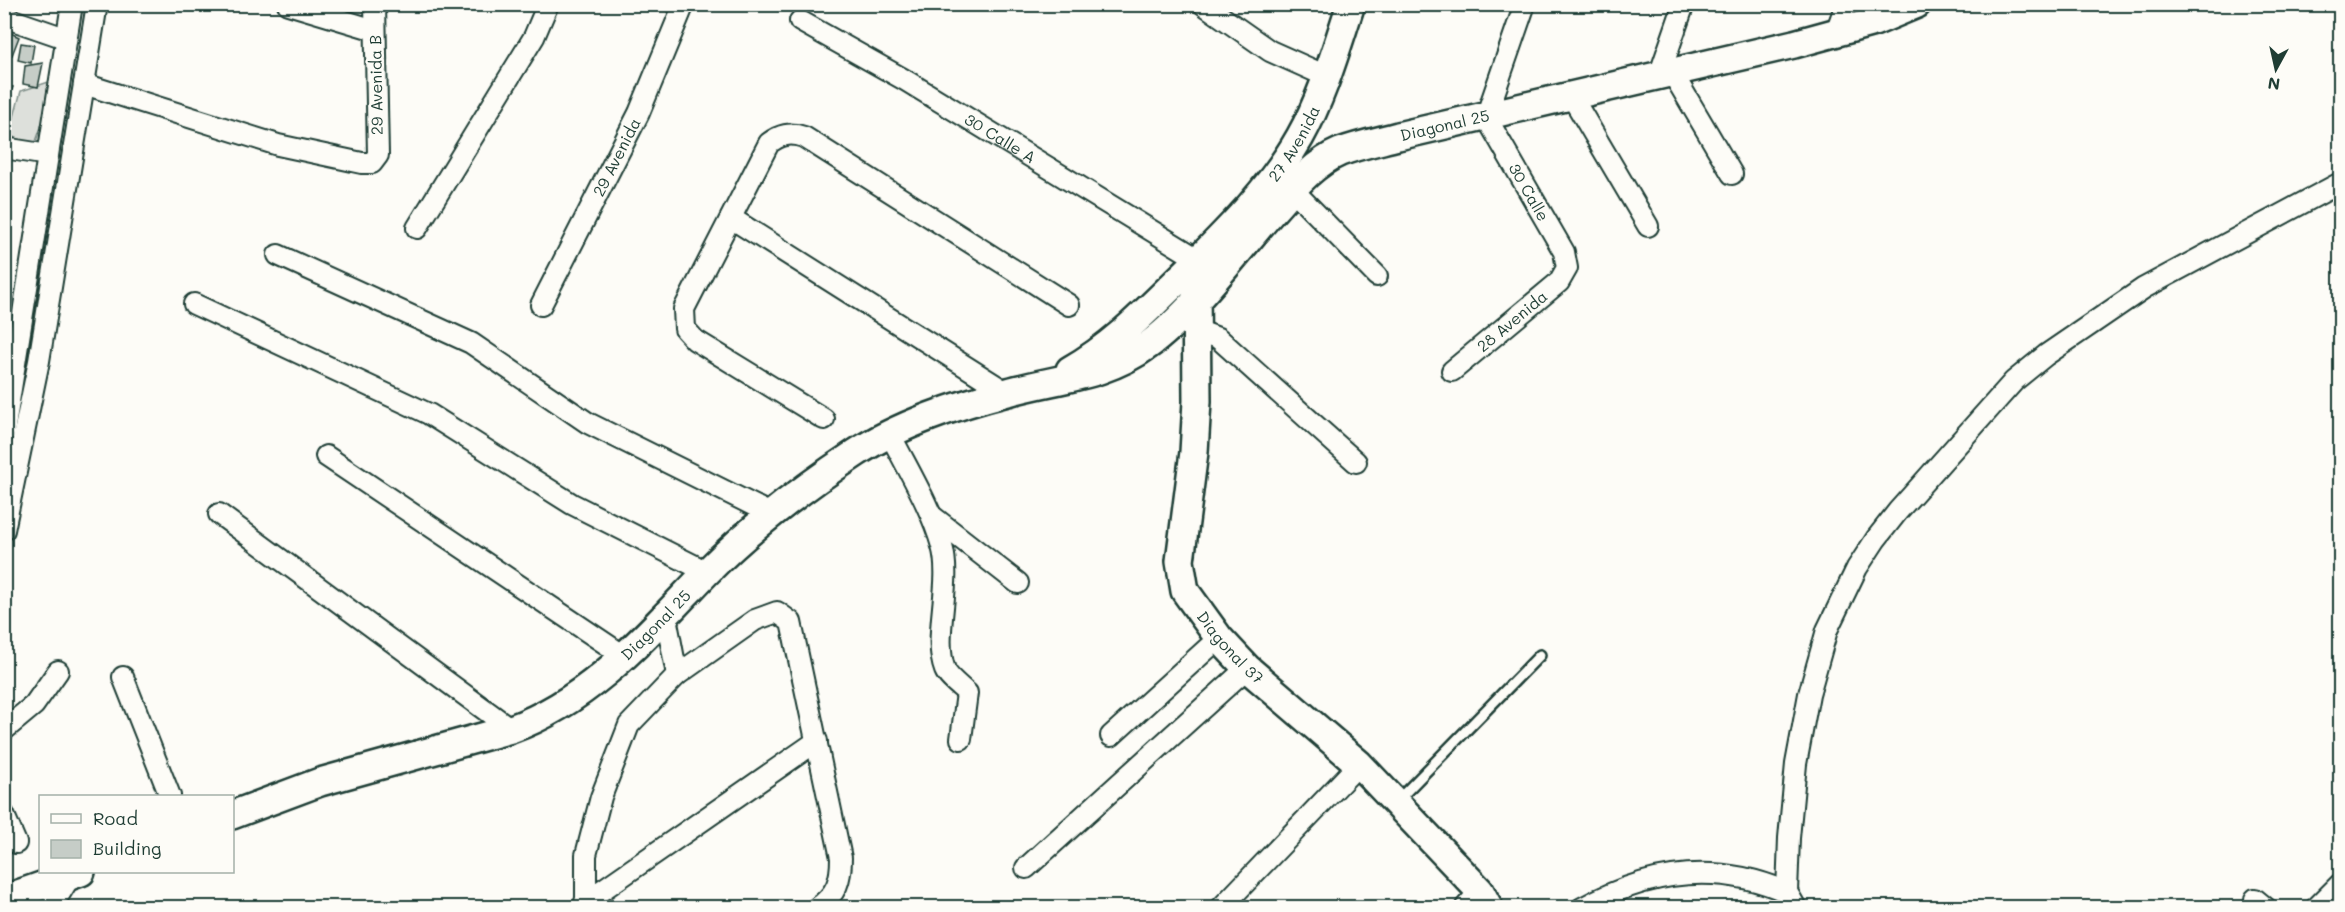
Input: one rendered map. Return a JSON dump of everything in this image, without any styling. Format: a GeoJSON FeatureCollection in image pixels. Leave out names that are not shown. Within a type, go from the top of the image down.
{"type":"FeatureCollection","features":[{"type":"Feature","properties":{"kind":"main road","name":"27 Avenida"},"geometry":{"type":"LineString","coordinates":[[1198,259],[1244,214],[1300,137],[1326,76],[1351,4]]}},
{"type":"Feature","properties":{"kind":"main road","name":"Diagonal 25"},"geometry":{"type":"LineString","coordinates":[[234,814],[320,782],[511,729],[536,720],[570,701],[666,617],[707,572],[771,513],[858,452],[890,434],[1006,392],[1095,373],[1135,355],[1164,332],[1292,189],[1339,152],[1666,75],[1836,32],[1875,22],[1917,4]]}},
{"type":"Feature","properties":{"kind":"main road"},"geometry":{"type":"LineString","coordinates":[[1300,137],[1325,161]]}},
{"type":"Feature","properties":{"kind":"main road","name":"Diagonal 25"},"geometry":{"type":"LineString","coordinates":[[1051,381],[1125,332],[1198,259]]}},
{"type":"Feature","properties":{"kind":"main road","name":"Diagonal 37"},"geometry":{"type":"LineString","coordinates":[[1198,259],[1194,452],[1180,569],[1185,591],[1219,638],[1247,668],[1359,764],[1396,802],[1478,902]]}},
{"type":"Feature","properties":{"kind":"main road"},"geometry":{"type":"LineString","coordinates":[[4,899],[76,873]]}},
{"type":"Feature","properties":{"kind":"street"},"geometry":{"type":"LineString","coordinates":[[4,433],[72,4]]}},
{"type":"Feature","properties":{"kind":"street"},"geometry":{"type":"LineString","coordinates":[[4,530],[39,362],[97,4]]}},
{"type":"Feature","properties":{"kind":"street"},"geometry":{"type":"LineString","coordinates":[[288,4],[375,30]]}},
{"type":"Feature","properties":{"kind":"street","name":"29 Avenida B"},"geometry":{"type":"LineString","coordinates":[[84,84],[278,145],[362,163],[372,163],[378,155],[375,4]]}},
{"type":"Feature","properties":{"kind":"street"},"geometry":{"type":"LineString","coordinates":[[417,228],[534,37],[548,4]]}},
{"type":"Feature","properties":{"kind":"street","name":"29 Avenida"},"geometry":{"type":"LineString","coordinates":[[541,305],[639,114],[684,4]]}},
{"type":"Feature","properties":{"kind":"street"},"geometry":{"type":"LineString","coordinates":[[1203,4],[1270,51],[1326,76]]}},
{"type":"Feature","properties":{"kind":"street"},"geometry":{"type":"LineString","coordinates":[[1486,117],[1525,4]]}},
{"type":"Feature","properties":{"kind":"street"},"geometry":{"type":"LineString","coordinates":[[1684,4],[1666,75],[1732,174]]}},
{"type":"Feature","properties":{"kind":"street"},"geometry":{"type":"LineString","coordinates":[[1836,32],[1846,4]]}},
{"type":"Feature","properties":{"kind":"street"},"geometry":{"type":"LineString","coordinates":[[4,16],[65,38]]}},
{"type":"Feature","properties":{"kind":"street","name":"30 Calle A"},"geometry":{"type":"LineString","coordinates":[[800,21],[905,80],[1198,259]]}},
{"type":"Feature","properties":{"kind":"street"},"geometry":{"type":"LineString","coordinates":[[1572,97],[1648,226]]}},
{"type":"Feature","properties":{"kind":"street","name":"30 Calle"},"geometry":{"type":"LineString","coordinates":[[1486,117],[1564,252],[1567,268]]}},
{"type":"Feature","properties":{"kind":"street"},"geometry":{"type":"LineString","coordinates":[[824,419],[695,340],[685,329],[684,309],[769,143],[782,135],[797,135],[1069,304]]}},
{"type":"Feature","properties":{"kind":"street"},"geometry":{"type":"LineString","coordinates":[[4,148],[48,155]]}},
{"type":"Feature","properties":{"kind":"street"},"geometry":{"type":"LineString","coordinates":[[1791,900],[1796,764],[1817,662],[1827,630],[1846,588],[1876,539],[1898,511],[2014,381],[2079,330],[2144,288],[2340,183]]}},
{"type":"Feature","properties":{"kind":"street"},"geometry":{"type":"LineString","coordinates":[[1292,189],[1377,276]]}},
{"type":"Feature","properties":{"kind":"street"},"geometry":{"type":"LineString","coordinates":[[731,218],[1006,392]]}},
{"type":"Feature","properties":{"kind":"street"},"geometry":{"type":"LineString","coordinates":[[278,255],[471,343],[588,423],[771,513]]}},
{"type":"Feature","properties":{"kind":"street","name":"28 Avenida"},"geometry":{"type":"LineString","coordinates":[[1452,371],[1559,282],[1567,268]]}},
{"type":"Feature","properties":{"kind":"street"},"geometry":{"type":"LineString","coordinates":[[194,304],[429,414],[572,504],[707,572]]}},
{"type":"Feature","properties":{"kind":"street"},"geometry":{"type":"LineString","coordinates":[[1197,330],[1218,338],[1356,462]]}},
{"type":"Feature","properties":{"kind":"street"},"geometry":{"type":"LineString","coordinates":[[890,434],[932,516],[943,549],[946,580],[941,635],[945,671],[967,693],[961,739]]}},
{"type":"Feature","properties":{"kind":"street"},"geometry":{"type":"LineString","coordinates":[[326,456],[624,656]]}},
{"type":"Feature","properties":{"kind":"street"},"geometry":{"type":"LineString","coordinates":[[219,514],[511,729]]}},
{"type":"Feature","properties":{"kind":"street"},"geometry":{"type":"LineString","coordinates":[[932,516],[1018,584]]}},
{"type":"Feature","properties":{"kind":"street"},"geometry":{"type":"LineString","coordinates":[[586,905],[586,855],[601,797],[629,725],[678,675],[755,621],[777,612],[791,622],[841,858],[841,880],[830,899],[817,908]]}},
{"type":"Feature","properties":{"kind":"street"},"geometry":{"type":"LineString","coordinates":[[666,617],[678,675]]}},
{"type":"Feature","properties":{"kind":"street"},"geometry":{"type":"LineString","coordinates":[[1111,736],[1219,638]]}},
{"type":"Feature","properties":{"kind":"street"},"geometry":{"type":"LineString","coordinates":[[1026,868],[1247,668]]}},
{"type":"Feature","properties":{"kind":"street"},"geometry":{"type":"LineString","coordinates":[[4,730],[34,705],[58,670]]}},
{"type":"Feature","properties":{"kind":"street"},"geometry":{"type":"LineString","coordinates":[[123,677],[171,795]]}},
{"type":"Feature","properties":{"kind":"street"},"geometry":{"type":"LineString","coordinates":[[586,905],[817,741]]}},
{"type":"Feature","properties":{"kind":"street"},"geometry":{"type":"LineString","coordinates":[[1221,908],[1359,764]]}},
{"type":"Feature","properties":{"kind":"street"},"geometry":{"type":"LineString","coordinates":[[4,815],[16,843]]}},
{"type":"Feature","properties":{"kind":"street"},"geometry":{"type":"LineString","coordinates":[[51,908],[76,873]]}},
{"type":"Feature","properties":{"kind":"street"},"geometry":{"type":"LineString","coordinates":[[1582,908],[1642,880],[1681,873],[1726,875],[1763,882],[1791,900]]}},
{"type":"Feature","properties":{"kind":"street"},"geometry":{"type":"LineString","coordinates":[[2316,908],[2340,884]]}},
{"type":"Feature","properties":{"kind":"lane"},"geometry":{"type":"LineString","coordinates":[[1396,802],[1540,655]]}},
{"type":"Feature","properties":{"kind":"shaded area"},"geometry":{"type":"Polygon","coordinates":[[[58,79],[34,147],[9,135],[21,91],[58,79]]]}},
{"type":"Feature","properties":{"kind":"building"},"geometry":{"type":"Polygon","coordinates":[[[4,30],[19,37],[12,55],[4,53],[4,30]]]}},
{"type":"Feature","properties":{"kind":"building"},"geometry":{"type":"Polygon","coordinates":[[[21,43],[34,45],[31,63],[18,60],[21,43]]]}},
{"type":"Feature","properties":{"kind":"building"},"geometry":{"type":"Polygon","coordinates":[[[43,63],[38,87],[23,84],[25,66],[43,63]]]}},
{"type":"Feature","properties":{"kind":"building"},"geometry":{"type":"Polygon","coordinates":[[[4,85],[13,87],[5,104],[4,104],[4,85]]]}}]}
